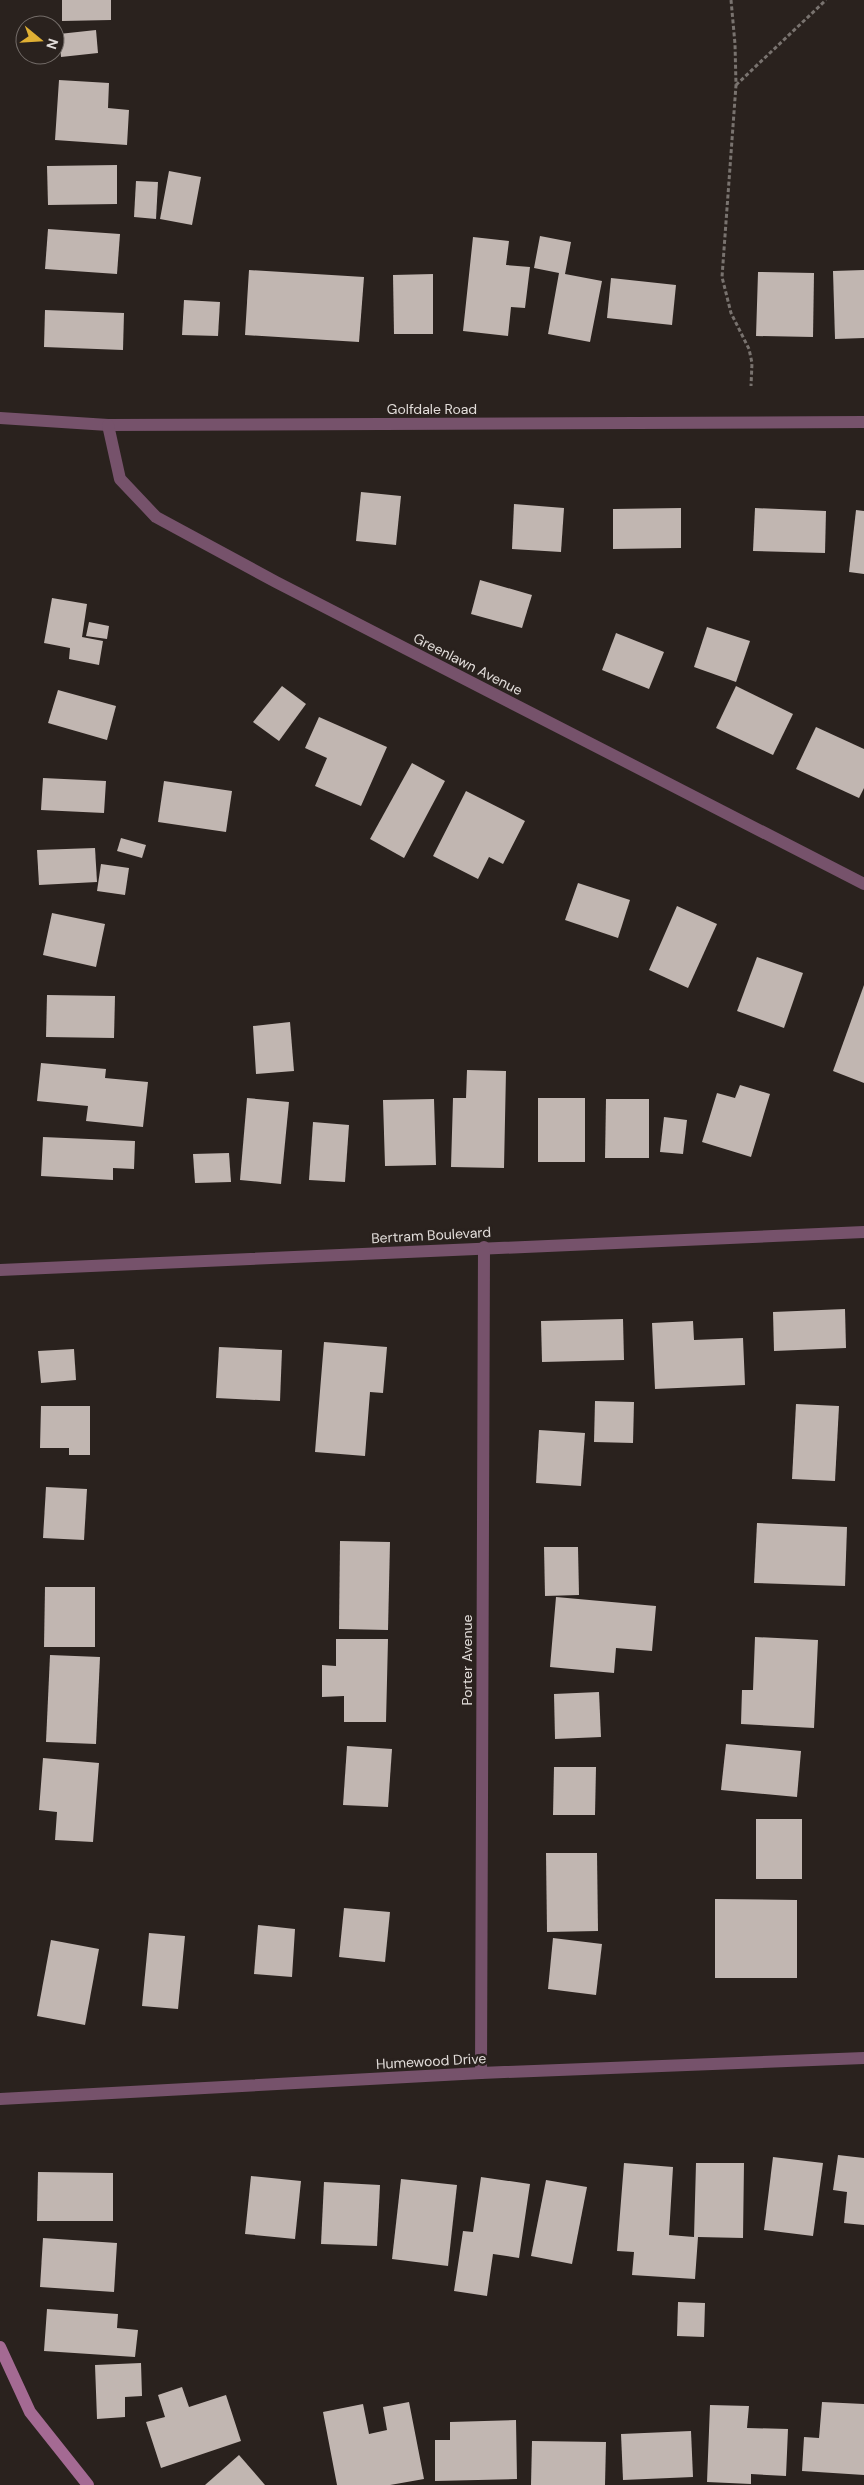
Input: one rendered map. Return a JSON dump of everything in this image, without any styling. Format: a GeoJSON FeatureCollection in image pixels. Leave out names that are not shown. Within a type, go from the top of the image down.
{"type":"FeatureCollection","features":[{"type":"Feature","properties":{"kind":"street","name":"Golfdale Road"},"geometry":{"type":"LineString","coordinates":[[0,418],[108,426],[864,422]]}},
{"type":"Feature","properties":{"kind":"street","name":"Greenlawn Avenue"},"geometry":{"type":"LineString","coordinates":[[108,426],[120,479],[156,517],[276,582],[864,884]]}},
{"type":"Feature","properties":{"kind":"street","name":"Bertram Boulevard"},"geometry":{"type":"LineString","coordinates":[[0,1270],[484,1247],[864,1232]]}},
{"type":"Feature","properties":{"kind":"street","name":"Porter Avenue"},"geometry":{"type":"LineString","coordinates":[[481,2073],[484,1247]]}},
{"type":"Feature","properties":{"kind":"street","name":"Humewood Drive"},"geometry":{"type":"LineString","coordinates":[[0,2099],[481,2073],[864,2058]]}},
{"type":"Feature","properties":{"kind":"street"},"geometry":{"type":"LineString","coordinates":[[0,2347],[30,2412],[88,2485]]}},
{"type":"Feature","properties":{"kind":"path"},"geometry":{"type":"LineString","coordinates":[[731,0],[736,85],[722,277],[732,312],[749,349],[752,363],[752,386]]}},
{"type":"Feature","properties":{"kind":"path"},"geometry":{"type":"LineString","coordinates":[[736,85],[767,58],[826,0]]}},
{"type":"Feature","properties":{"kind":"building"},"geometry":{"type":"Polygon","coordinates":[[[62,0],[111,0],[111,20],[65,21],[65,15],[62,15],[62,0]]]}},
{"type":"Feature","properties":{"kind":"building"},"geometry":{"type":"Polygon","coordinates":[[[96,30],[98,53],[65,57],[65,33],[96,30]]]}},
{"type":"Feature","properties":{"kind":"building"},"geometry":{"type":"Polygon","coordinates":[[[59,80],[109,83],[108,108],[129,110],[127,145],[55,140],[59,80]]]}},
{"type":"Feature","properties":{"kind":"building"},"geometry":{"type":"Polygon","coordinates":[[[117,165],[117,204],[48,205],[47,166],[117,165]]]}},
{"type":"Feature","properties":{"kind":"building"},"geometry":{"type":"Polygon","coordinates":[[[169,171],[201,177],[192,225],[160,219],[169,171]]]}},
{"type":"Feature","properties":{"kind":"building"},"geometry":{"type":"Polygon","coordinates":[[[136,181],[158,182],[156,219],[134,217],[136,181]]]}},
{"type":"Feature","properties":{"kind":"building"},"geometry":{"type":"Polygon","coordinates":[[[48,229],[120,234],[117,274],[45,269],[48,229]]]}},
{"type":"Feature","properties":{"kind":"building"},"geometry":{"type":"Polygon","coordinates":[[[540,236],[571,242],[565,274],[602,281],[590,342],[548,334],[559,273],[534,268],[540,236]]]}},
{"type":"Feature","properties":{"kind":"building"},"geometry":{"type":"Polygon","coordinates":[[[473,237],[509,241],[506,265],[530,267],[525,308],[511,307],[508,336],[463,331],[473,237]]]}},
{"type":"Feature","properties":{"kind":"building"},"geometry":{"type":"Polygon","coordinates":[[[249,270],[364,277],[359,342],[245,335],[249,270]]]}},
{"type":"Feature","properties":{"kind":"building"},"geometry":{"type":"Polygon","coordinates":[[[864,270],[864,338],[835,339],[833,271],[864,270]]]}},
{"type":"Feature","properties":{"kind":"building"},"geometry":{"type":"Polygon","coordinates":[[[758,272],[814,273],[813,337],[756,336],[758,272]]]}},
{"type":"Feature","properties":{"kind":"building"},"geometry":{"type":"Polygon","coordinates":[[[433,274],[433,334],[394,334],[393,275],[433,274]]]}},
{"type":"Feature","properties":{"kind":"building"},"geometry":{"type":"Polygon","coordinates":[[[611,278],[676,285],[672,325],[607,318],[611,278]]]}},
{"type":"Feature","properties":{"kind":"building"},"geometry":{"type":"Polygon","coordinates":[[[184,300],[220,302],[218,336],[182,335],[184,300]]]}},
{"type":"Feature","properties":{"kind":"building"},"geometry":{"type":"Polygon","coordinates":[[[45,310],[124,313],[123,350],[44,347],[45,310]]]}},
{"type":"Feature","properties":{"kind":"building"},"geometry":{"type":"Polygon","coordinates":[[[361,492],[401,496],[396,545],[356,541],[361,492]]]}},
{"type":"Feature","properties":{"kind":"building"},"geometry":{"type":"Polygon","coordinates":[[[514,504],[564,508],[561,552],[512,549],[514,504]]]}},
{"type":"Feature","properties":{"kind":"building"},"geometry":{"type":"Polygon","coordinates":[[[681,508],[681,548],[613,549],[613,509],[681,508]]]}},
{"type":"Feature","properties":{"kind":"building"},"geometry":{"type":"Polygon","coordinates":[[[755,508],[826,511],[825,553],[753,551],[755,508]]]}},
{"type":"Feature","properties":{"kind":"building"},"geometry":{"type":"Polygon","coordinates":[[[856,510],[864,511],[864,574],[849,572],[856,510]]]}},
{"type":"Feature","properties":{"kind":"building"},"geometry":{"type":"Polygon","coordinates":[[[480,580],[532,595],[522,628],[471,614],[480,580]]]}},
{"type":"Feature","properties":{"kind":"building"},"geometry":{"type":"Polygon","coordinates":[[[52,598],[87,604],[82,637],[103,641],[99,665],[69,659],[70,648],[44,643],[52,598]]]}},
{"type":"Feature","properties":{"kind":"building"},"geometry":{"type":"Polygon","coordinates":[[[89,622],[109,626],[107,639],[86,636],[89,622]]]}},
{"type":"Feature","properties":{"kind":"building"},"geometry":{"type":"Polygon","coordinates":[[[707,627],[750,641],[736,682],[694,667],[707,627]]]}},
{"type":"Feature","properties":{"kind":"building"},"geometry":{"type":"Polygon","coordinates":[[[616,633],[664,652],[649,689],[602,670],[616,633]]]}},
{"type":"Feature","properties":{"kind":"building"},"geometry":{"type":"Polygon","coordinates":[[[282,686],[306,704],[279,741],[253,722],[282,686]]]}},
{"type":"Feature","properties":{"kind":"building"},"geometry":{"type":"Polygon","coordinates":[[[736,686],[793,714],[773,755],[716,728],[736,686]]]}},
{"type":"Feature","properties":{"kind":"building"},"geometry":{"type":"Polygon","coordinates":[[[58,690],[116,706],[107,740],[48,723],[58,690]]]}},
{"type":"Feature","properties":{"kind":"building"},"geometry":{"type":"Polygon","coordinates":[[[319,717],[387,747],[361,806],[315,786],[327,758],[305,748],[319,717]]]}},
{"type":"Feature","properties":{"kind":"building"},"geometry":{"type":"Polygon","coordinates":[[[816,727],[864,749],[864,788],[859,798],[796,769],[816,727]]]}},
{"type":"Feature","properties":{"kind":"building"},"geometry":{"type":"Polygon","coordinates":[[[412,763],[445,781],[404,858],[370,839],[412,763]]]}},
{"type":"Feature","properties":{"kind":"building"},"geometry":{"type":"Polygon","coordinates":[[[43,778],[106,781],[104,813],[41,810],[43,778]]]}},
{"type":"Feature","properties":{"kind":"building"},"geometry":{"type":"Polygon","coordinates":[[[164,781],[232,791],[226,832],[158,822],[164,781]]]}},
{"type":"Feature","properties":{"kind":"building"},"geometry":{"type":"Polygon","coordinates":[[[466,791],[525,821],[503,864],[489,857],[478,879],[433,856],[466,791]]]}},
{"type":"Feature","properties":{"kind":"building"},"geometry":{"type":"Polygon","coordinates":[[[121,838],[146,845],[142,858],[117,851],[121,838]]]}},
{"type":"Feature","properties":{"kind":"building"},"geometry":{"type":"Polygon","coordinates":[[[95,848],[97,882],[39,885],[37,850],[95,848]]]}},
{"type":"Feature","properties":{"kind":"building"},"geometry":{"type":"Polygon","coordinates":[[[101,864],[129,868],[125,895],[97,891],[101,864]]]}},
{"type":"Feature","properties":{"kind":"building"},"geometry":{"type":"Polygon","coordinates":[[[578,883],[630,900],[618,938],[565,920],[578,883]]]}},
{"type":"Feature","properties":{"kind":"building"},"geometry":{"type":"Polygon","coordinates":[[[677,906],[717,924],[688,988],[649,970],[677,906]]]}},
{"type":"Feature","properties":{"kind":"building"},"geometry":{"type":"Polygon","coordinates":[[[52,913],[105,924],[96,967],[43,955],[52,913]]]}},
{"type":"Feature","properties":{"kind":"building"},"geometry":{"type":"Polygon","coordinates":[[[757,957],[803,973],[784,1028],[737,1011],[757,957]]]}},
{"type":"Feature","properties":{"kind":"building"},"geometry":{"type":"Polygon","coordinates":[[[864,985],[864,1083],[833,1071],[864,985]]]}},
{"type":"Feature","properties":{"kind":"building"},"geometry":{"type":"Polygon","coordinates":[[[47,995],[115,996],[114,1038],[46,1037],[47,995]]]}},
{"type":"Feature","properties":{"kind":"building"},"geometry":{"type":"Polygon","coordinates":[[[290,1022],[294,1071],[256,1074],[253,1026],[290,1022]]]}},
{"type":"Feature","properties":{"kind":"building"},"geometry":{"type":"Polygon","coordinates":[[[41,1063],[106,1069],[105,1078],[148,1082],[143,1127],[86,1121],[88,1106],[37,1101],[41,1063]]]}},
{"type":"Feature","properties":{"kind":"building"},"geometry":{"type":"Polygon","coordinates":[[[467,1070],[506,1071],[504,1168],[451,1167],[453,1098],[466,1098],[467,1070]]]}},
{"type":"Feature","properties":{"kind":"building"},"geometry":{"type":"Polygon","coordinates":[[[740,1085],[770,1094],[751,1157],[702,1142],[717,1093],[735,1098],[740,1085]]]}},
{"type":"Feature","properties":{"kind":"building"},"geometry":{"type":"Polygon","coordinates":[[[247,1098],[289,1102],[281,1184],[240,1180],[247,1098]]]}},
{"type":"Feature","properties":{"kind":"building"},"geometry":{"type":"Polygon","coordinates":[[[538,1098],[585,1098],[585,1162],[538,1162],[538,1098]]]}},
{"type":"Feature","properties":{"kind":"building"},"geometry":{"type":"Polygon","coordinates":[[[434,1099],[436,1165],[385,1166],[383,1100],[434,1099]]]}},
{"type":"Feature","properties":{"kind":"building"},"geometry":{"type":"Polygon","coordinates":[[[606,1099],[649,1099],[649,1158],[605,1158],[606,1099]]]}},
{"type":"Feature","properties":{"kind":"building"},"geometry":{"type":"Polygon","coordinates":[[[664,1117],[687,1120],[683,1154],[660,1152],[664,1117]]]}},
{"type":"Feature","properties":{"kind":"building"},"geometry":{"type":"Polygon","coordinates":[[[313,1122],[349,1125],[345,1182],[309,1180],[313,1122]]]}},
{"type":"Feature","properties":{"kind":"building"},"geometry":{"type":"Polygon","coordinates":[[[43,1137],[135,1141],[134,1169],[113,1168],[113,1180],[41,1176],[43,1137]]]}},
{"type":"Feature","properties":{"kind":"building"},"geometry":{"type":"Polygon","coordinates":[[[229,1153],[231,1182],[195,1183],[193,1154],[229,1153]]]}},
{"type":"Feature","properties":{"kind":"building"},"geometry":{"type":"Polygon","coordinates":[[[845,1309],[846,1348],[774,1351],[773,1312],[845,1309]]]}},
{"type":"Feature","properties":{"kind":"building"},"geometry":{"type":"Polygon","coordinates":[[[623,1319],[624,1360],[542,1362],[541,1321],[623,1319]]]}},
{"type":"Feature","properties":{"kind":"building"},"geometry":{"type":"Polygon","coordinates":[[[693,1321],[694,1340],[743,1338],[745,1385],[655,1389],[652,1323],[693,1321]]]}},
{"type":"Feature","properties":{"kind":"building"},"geometry":{"type":"Polygon","coordinates":[[[324,1342],[387,1347],[383,1393],[370,1392],[365,1456],[315,1452],[324,1342]]]}},
{"type":"Feature","properties":{"kind":"building"},"geometry":{"type":"Polygon","coordinates":[[[219,1347],[282,1350],[280,1401],[216,1398],[219,1347]]]}},
{"type":"Feature","properties":{"kind":"building"},"geometry":{"type":"Polygon","coordinates":[[[74,1349],[76,1380],[41,1383],[38,1351],[74,1349]]]}},
{"type":"Feature","properties":{"kind":"building"},"geometry":{"type":"Polygon","coordinates":[[[595,1401],[634,1402],[633,1443],[594,1442],[595,1401]]]}},
{"type":"Feature","properties":{"kind":"building"},"geometry":{"type":"Polygon","coordinates":[[[796,1404],[839,1406],[835,1481],[792,1479],[796,1404]]]}},
{"type":"Feature","properties":{"kind":"building"},"geometry":{"type":"Polygon","coordinates":[[[41,1406],[90,1406],[90,1455],[69,1455],[69,1448],[40,1448],[41,1406]]]}},
{"type":"Feature","properties":{"kind":"building"},"geometry":{"type":"Polygon","coordinates":[[[539,1430],[585,1433],[581,1486],[536,1483],[539,1430]]]}},
{"type":"Feature","properties":{"kind":"building"},"geometry":{"type":"Polygon","coordinates":[[[46,1487],[87,1489],[84,1540],[43,1538],[46,1487]]]}},
{"type":"Feature","properties":{"kind":"building"},"geometry":{"type":"Polygon","coordinates":[[[757,1523],[847,1527],[845,1586],[754,1583],[757,1523]]]}},
{"type":"Feature","properties":{"kind":"building"},"geometry":{"type":"Polygon","coordinates":[[[340,1541],[390,1542],[388,1630],[339,1629],[340,1541]]]}},
{"type":"Feature","properties":{"kind":"building"},"geometry":{"type":"Polygon","coordinates":[[[544,1547],[578,1547],[579,1595],[545,1596],[544,1547]]]}},
{"type":"Feature","properties":{"kind":"building"},"geometry":{"type":"Polygon","coordinates":[[[45,1587],[95,1587],[95,1647],[44,1647],[45,1587]]]}},
{"type":"Feature","properties":{"kind":"building"},"geometry":{"type":"Polygon","coordinates":[[[556,1597],[656,1606],[652,1651],[616,1648],[614,1673],[550,1667],[556,1597]]]}},
{"type":"Feature","properties":{"kind":"building"},"geometry":{"type":"Polygon","coordinates":[[[755,1637],[818,1640],[814,1728],[741,1724],[742,1690],[753,1690],[755,1637]]]}},
{"type":"Feature","properties":{"kind":"building"},"geometry":{"type":"Polygon","coordinates":[[[336,1639],[388,1639],[386,1722],[344,1722],[344,1696],[322,1697],[322,1665],[336,1666],[336,1639]]]}},
{"type":"Feature","properties":{"kind":"building"},"geometry":{"type":"Polygon","coordinates":[[[50,1655],[100,1657],[96,1744],[46,1742],[50,1655]]]}},
{"type":"Feature","properties":{"kind":"building"},"geometry":{"type":"Polygon","coordinates":[[[599,1692],[601,1737],[555,1739],[554,1694],[599,1692]]]}},
{"type":"Feature","properties":{"kind":"building"},"geometry":{"type":"Polygon","coordinates":[[[726,1744],[801,1751],[797,1797],[721,1790],[726,1744]]]}},
{"type":"Feature","properties":{"kind":"building"},"geometry":{"type":"Polygon","coordinates":[[[347,1746],[392,1749],[388,1807],[343,1805],[347,1746]]]}},
{"type":"Feature","properties":{"kind":"building"},"geometry":{"type":"Polygon","coordinates":[[[43,1758],[99,1763],[93,1842],[55,1840],[57,1812],[39,1810],[43,1758]]]}},
{"type":"Feature","properties":{"kind":"building"},"geometry":{"type":"Polygon","coordinates":[[[554,1767],[596,1767],[595,1815],[553,1815],[554,1767]]]}},
{"type":"Feature","properties":{"kind":"building"},"geometry":{"type":"Polygon","coordinates":[[[756,1819],[802,1819],[802,1879],[756,1879],[756,1819]]]}},
{"type":"Feature","properties":{"kind":"building"},"geometry":{"type":"Polygon","coordinates":[[[546,1853],[597,1853],[598,1931],[547,1932],[546,1853]]]}},
{"type":"Feature","properties":{"kind":"building"},"geometry":{"type":"Polygon","coordinates":[[[715,1899],[797,1900],[797,1978],[715,1978],[715,1899]]]}},
{"type":"Feature","properties":{"kind":"building"},"geometry":{"type":"Polygon","coordinates":[[[344,1908],[390,1912],[385,1962],[339,1957],[344,1908]]]}},
{"type":"Feature","properties":{"kind":"building"},"geometry":{"type":"Polygon","coordinates":[[[258,1925],[295,1929],[292,1977],[254,1974],[258,1925]]]}},
{"type":"Feature","properties":{"kind":"building"},"geometry":{"type":"Polygon","coordinates":[[[149,1933],[185,1936],[178,2009],[142,2006],[149,1933]]]}},
{"type":"Feature","properties":{"kind":"building"},"geometry":{"type":"Polygon","coordinates":[[[553,1938],[602,1944],[596,1995],[548,1989],[553,1938]]]}},
{"type":"Feature","properties":{"kind":"building"},"geometry":{"type":"Polygon","coordinates":[[[51,1940],[99,1949],[85,2025],[37,2016],[51,1940]]]}},
{"type":"Feature","properties":{"kind":"building"},"geometry":{"type":"Polygon","coordinates":[[[838,2155],[864,2158],[864,2225],[844,2223],[847,2192],[833,2190],[838,2155]]]}},
{"type":"Feature","properties":{"kind":"building"},"geometry":{"type":"Polygon","coordinates":[[[773,2157],[823,2163],[813,2236],[764,2230],[773,2157]]]}},
{"type":"Feature","properties":{"kind":"building"},"geometry":{"type":"Polygon","coordinates":[[[624,2163],[673,2167],[669,2235],[694,2237],[696,2163],[744,2163],[743,2238],[698,2237],[695,2279],[632,2275],[634,2252],[617,2251],[624,2163]]]}},
{"type":"Feature","properties":{"kind":"building"},"geometry":{"type":"Polygon","coordinates":[[[38,2172],[113,2173],[113,2221],[37,2221],[38,2172]]]}},
{"type":"Feature","properties":{"kind":"building"},"geometry":{"type":"Polygon","coordinates":[[[251,2176],[301,2181],[295,2239],[245,2234],[251,2176]]]}},
{"type":"Feature","properties":{"kind":"building"},"geometry":{"type":"Polygon","coordinates":[[[481,2177],[530,2184],[519,2258],[493,2254],[487,2296],[454,2291],[463,2231],[473,2232],[481,2177]]]}},
{"type":"Feature","properties":{"kind":"building"},"geometry":{"type":"Polygon","coordinates":[[[401,2179],[457,2185],[448,2266],[392,2259],[401,2179]]]}},
{"type":"Feature","properties":{"kind":"building"},"geometry":{"type":"Polygon","coordinates":[[[546,2180],[587,2187],[572,2264],[531,2256],[546,2180]]]}},
{"type":"Feature","properties":{"kind":"building"},"geometry":{"type":"Polygon","coordinates":[[[324,2182],[380,2185],[377,2246],[321,2244],[324,2182]]]}},
{"type":"Feature","properties":{"kind":"building"},"geometry":{"type":"Polygon","coordinates":[[[43,2238],[117,2243],[114,2292],[40,2287],[43,2238]]]}},
{"type":"Feature","properties":{"kind":"building"},"geometry":{"type":"Polygon","coordinates":[[[678,2302],[705,2303],[704,2337],[677,2336],[678,2302]]]}},
{"type":"Feature","properties":{"kind":"building"},"geometry":{"type":"Polygon","coordinates":[[[47,2309],[118,2314],[117,2328],[138,2330],[135,2357],[44,2351],[47,2309]]]}},
{"type":"Feature","properties":{"kind":"building"},"geometry":{"type":"Polygon","coordinates":[[[141,2363],[142,2396],[125,2397],[125,2417],[97,2419],[95,2365],[141,2363]]]}},
{"type":"Feature","properties":{"kind":"building"},"geometry":{"type":"Polygon","coordinates":[[[182,2387],[189,2407],[226,2395],[241,2441],[161,2468],[146,2422],[165,2417],[158,2395],[182,2387]]]}},
{"type":"Feature","properties":{"kind":"building"},"geometry":{"type":"Polygon","coordinates":[[[409,2402],[424,2479],[390,2485],[337,2485],[323,2412],[363,2404],[369,2434],[387,2430],[383,2407],[409,2402]]]}},
{"type":"Feature","properties":{"kind":"building"},"geometry":{"type":"Polygon","coordinates":[[[822,2402],[864,2404],[864,2475],[802,2471],[804,2437],[819,2438],[822,2402]]]}},
{"type":"Feature","properties":{"kind":"building"},"geometry":{"type":"Polygon","coordinates":[[[710,2405],[749,2406],[747,2428],[788,2429],[786,2476],[751,2474],[751,2484],[707,2482],[710,2405]]]}},
{"type":"Feature","properties":{"kind":"building"},"geometry":{"type":"Polygon","coordinates":[[[516,2420],[517,2479],[435,2481],[435,2440],[450,2440],[450,2422],[516,2420]]]}},
{"type":"Feature","properties":{"kind":"building"},"geometry":{"type":"Polygon","coordinates":[[[691,2431],[693,2477],[623,2480],[621,2434],[691,2431]]]}},
{"type":"Feature","properties":{"kind":"building"},"geometry":{"type":"Polygon","coordinates":[[[532,2441],[606,2442],[605,2485],[531,2485],[532,2441]]]}},
{"type":"Feature","properties":{"kind":"building"},"geometry":{"type":"Polygon","coordinates":[[[239,2455],[265,2485],[205,2485],[239,2455]]]}}]}
